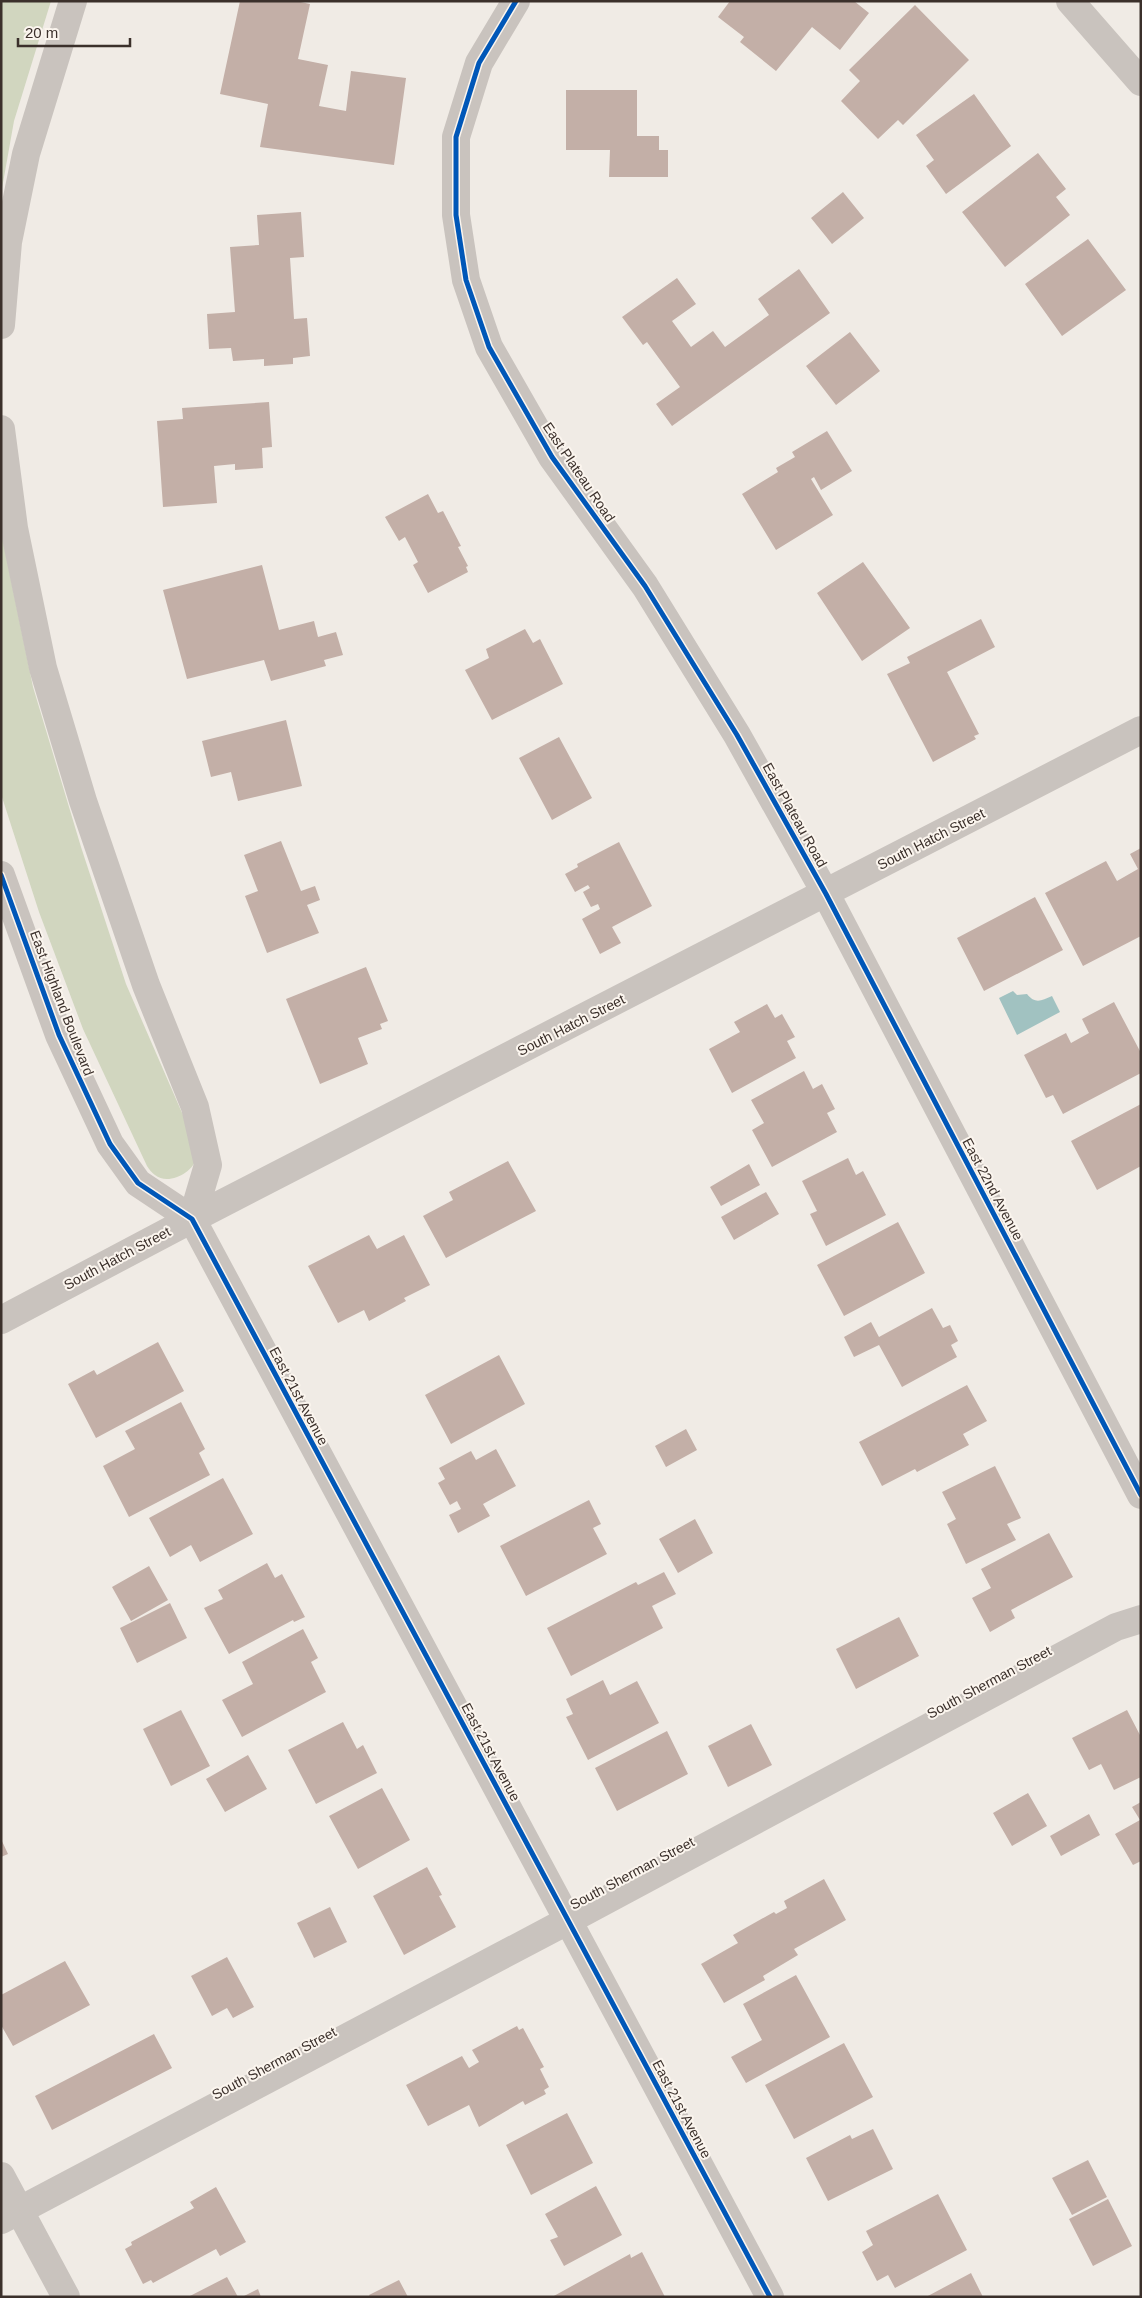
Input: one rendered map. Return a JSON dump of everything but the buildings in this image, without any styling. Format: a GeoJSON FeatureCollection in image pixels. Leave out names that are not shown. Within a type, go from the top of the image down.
{"type":"FeatureCollection","features":[{"type":"Feature","properties":{"kind":"street"},"geometry":{"type":"LineString","coordinates":[[1,325],[8,242],[26,154],[74,1]]}},
{"type":"Feature","properties":{"kind":"street","name":"East Plateau Road"},"geometry":{"type":"LineString","coordinates":[[516,1],[478,63],[456,137],[456,215],[466,280],[489,347],[552,457],[645,586],[737,735],[826,894]]}},
{"type":"Feature","properties":{"kind":"street"},"geometry":{"type":"LineString","coordinates":[[1070,1],[1141,82]]}},
{"type":"Feature","properties":{"kind":"street"},"geometry":{"type":"LineString","coordinates":[[1,429],[14,528],[43,668],[83,801],[146,985],[195,1108],[208,1165],[192,1219]]}},
{"type":"Feature","properties":{"kind":"street","name":"South Hatch Street"},"geometry":{"type":"LineString","coordinates":[[1,1320],[192,1219],[1141,730]]}},
{"type":"Feature","properties":{"kind":"street","name":"East Highland Boulevard"},"geometry":{"type":"LineString","coordinates":[[1,875],[59,1035],[110,1144],[138,1183],[192,1219]]}},
{"type":"Feature","properties":{"kind":"street","name":"East 22nd Avenue"},"geometry":{"type":"LineString","coordinates":[[826,894],[1141,1495]]}},
{"type":"Feature","properties":{"kind":"street","name":"East 21st Avenue"},"geometry":{"type":"LineString","coordinates":[[192,1219],[770,2297]]}},
{"type":"Feature","properties":{"kind":"street","name":"South Sherman Street"},"geometry":{"type":"LineString","coordinates":[[10,2215],[569,1920],[1116,1627],[1141,1619]]}},
{"type":"Feature","properties":{"kind":"street"},"geometry":{"type":"LineString","coordinates":[[1,2176],[10,2215],[66,2297]]}},
{"type":"Feature","properties":{"kind":"green space"},"geometry":{"type":"Polygon","coordinates":[[[1,1],[51,1],[14,121],[1,194],[1,1]]]}},
{"type":"Feature","properties":{"kind":"green space"},"geometry":{"type":"Polygon","coordinates":[[[1,531],[33,687],[81,847],[126,984],[196,1145],[197,1157],[195,1163],[185,1173],[173,1178],[160,1178],[147,1166],[83,1029],[39,912],[1,794],[1,531]]]}},
{"type":"Feature","properties":{"kind":"water"},"geometry":{"type":"Polygon","coordinates":[[[1013,991],[1017,995],[1027,994],[1036,1000],[1052,996],[1060,1012],[1017,1035],[999,998],[1013,991]]]}},
{"type":"Feature","properties":{"kind":"cycle path"},"geometry":{"type":"LineString","coordinates":[[516,1],[479,63],[456,137],[456,215],[466,280],[489,347],[552,457],[645,586],[737,735],[826,894],[1141,1495]]}},
{"type":"Feature","properties":{"kind":"cycle path"},"geometry":{"type":"LineString","coordinates":[[1,875],[59,1035],[110,1144],[138,1183],[192,1219],[770,2297]]}}]}
